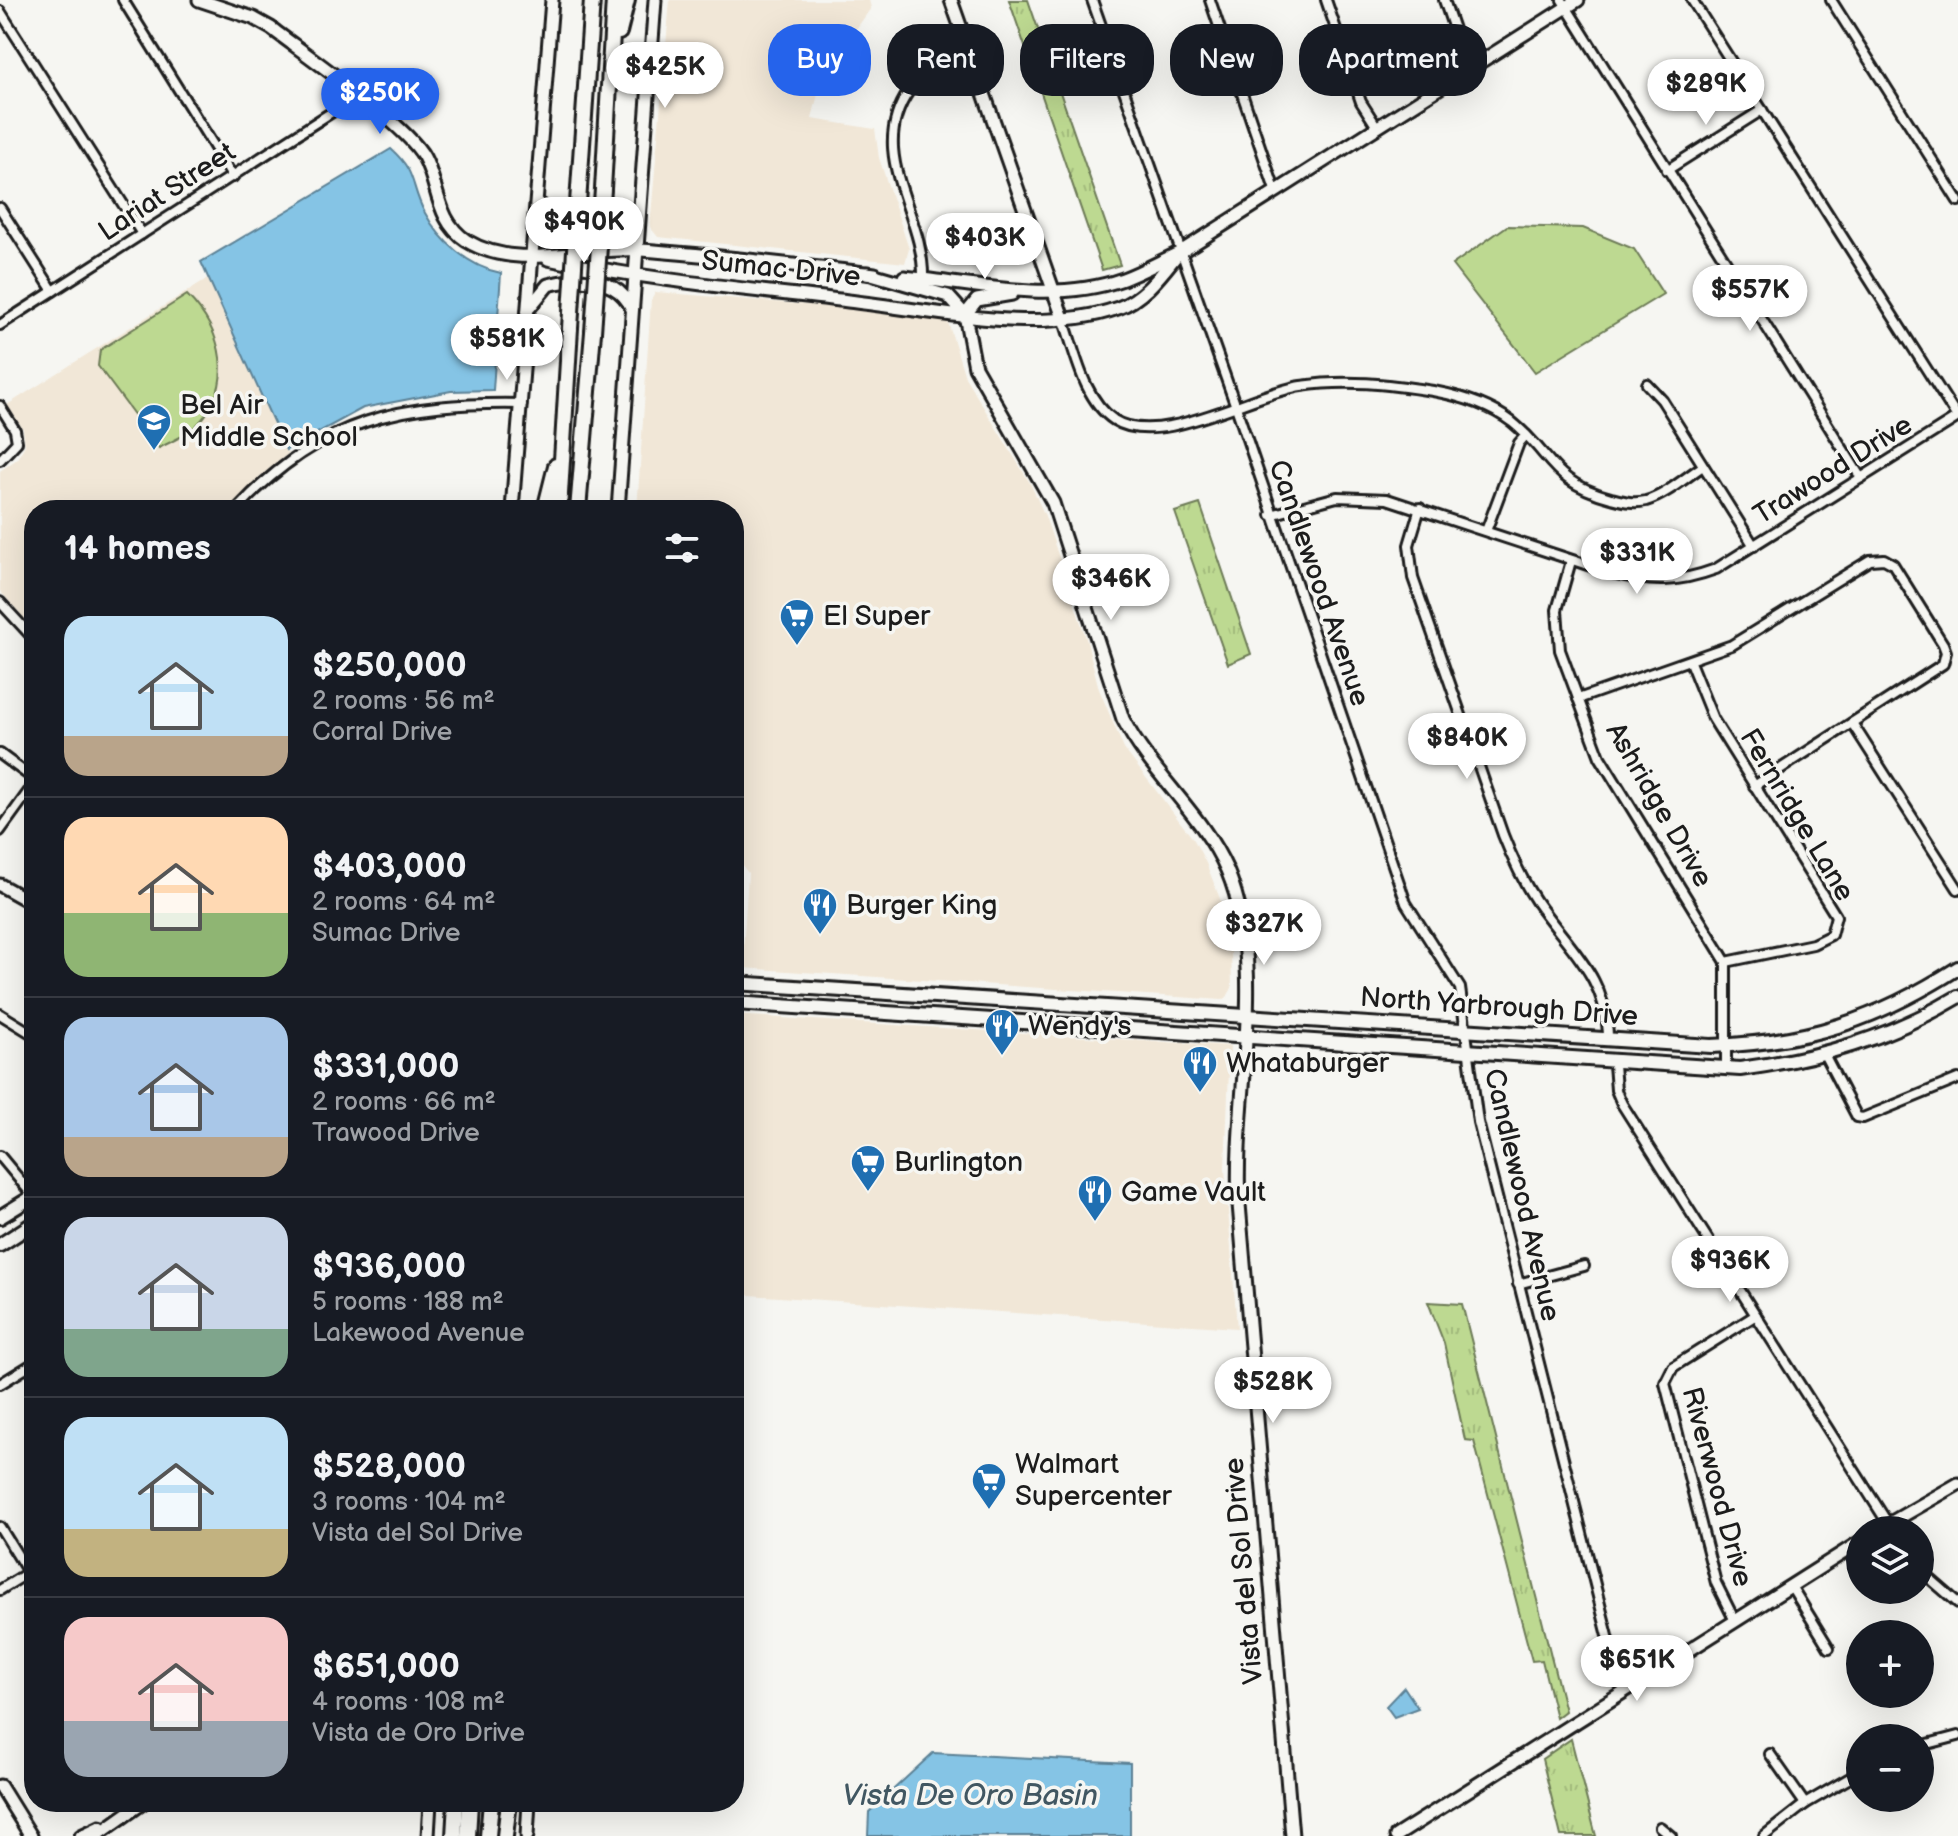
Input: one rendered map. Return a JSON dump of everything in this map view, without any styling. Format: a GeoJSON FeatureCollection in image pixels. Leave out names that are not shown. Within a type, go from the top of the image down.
{"type":"FeatureCollection","features":[{"type":"Feature","properties":{"kind":"highway"},"geometry":{"type":"LineString","coordinates":[[560,500],[592,0]]}},
{"type":"Feature","properties":{"kind":"highway"},"geometry":{"type":"LineString","coordinates":[[579,500],[614,0]]}},
{"type":"Feature","properties":{"kind":"highway"},"geometry":{"type":"LineString","coordinates":[[610,71],[627,0]]}},
{"type":"Feature","properties":{"kind":"highway"},"geometry":{"type":"LineString","coordinates":[[548,500],[564,435]]}},
{"type":"Feature","properties":{"kind":"highway"},"geometry":{"type":"LineString","coordinates":[[454,1836],[455,1812]]}},
{"type":"Feature","properties":{"kind":"highway"},"geometry":{"type":"LineString","coordinates":[[468,1836],[469,1812]]}},
{"type":"Feature","properties":{"kind":"highway"},"geometry":{"type":"LineString","coordinates":[[488,1836],[490,1812]]}},
{"type":"Feature","properties":{"kind":"highway"},"geometry":{"type":"LineString","coordinates":[[505,1836],[508,1812]]}},
{"type":"Feature","properties":{"kind":"main road","name":"North Yarbrough Drive"},"geometry":{"type":"LineString","coordinates":[[744,984],[1728,1045],[1797,1039],[1851,1024],[1910,997],[1958,968]]}},
{"type":"Feature","properties":{"kind":"main road"},"geometry":{"type":"LineString","coordinates":[[885,1013],[886,992]]}},
{"type":"Feature","properties":{"kind":"main road","name":"North Yarbrough Drive"},"geometry":{"type":"LineString","coordinates":[[744,1004],[1614,1064],[1726,1069],[1825,1056],[1900,1029],[1958,997]]}},
{"type":"Feature","properties":{"kind":"main road"},"geometry":{"type":"LineString","coordinates":[[0,1217],[24,1202]]}},
{"type":"Feature","properties":{"kind":"main road"},"geometry":{"type":"LineString","coordinates":[[0,1245],[24,1229]]}},
{"type":"Feature","properties":{"kind":"street"},"geometry":{"type":"LineString","coordinates":[[123,0],[233,177]]}},
{"type":"Feature","properties":{"kind":"street"},"geometry":{"type":"LineString","coordinates":[[199,0],[271,28],[419,149],[443,213],[466,240],[499,254],[532,256]]}},
{"type":"Feature","properties":{"kind":"street"},"geometry":{"type":"LineString","coordinates":[[513,500],[552,0]]}},
{"type":"Feature","properties":{"kind":"street"},"geometry":{"type":"LineString","coordinates":[[619,500],[655,0]]}},
{"type":"Feature","properties":{"kind":"street"},"geometry":{"type":"LineString","coordinates":[[951,0],[959,24]]}},
{"type":"Feature","properties":{"kind":"street","name":"Candlewood Avenue"},"geometry":{"type":"LineString","coordinates":[[1092,0],[1406,903],[1460,988],[1478,1122],[1609,1640],[1629,1687]]}},
{"type":"Feature","properties":{"kind":"street"},"geometry":{"type":"LineString","coordinates":[[1210,0],[1275,190]]}},
{"type":"Feature","properties":{"kind":"street"},"geometry":{"type":"LineString","coordinates":[[1326,0],[1361,102],[1377,127]]}},
{"type":"Feature","properties":{"kind":"street"},"geometry":{"type":"LineString","coordinates":[[1444,0],[1452,24]]}},
{"type":"Feature","properties":{"kind":"street","name":"Sumac Drive"},"geometry":{"type":"LineString","coordinates":[[1487,55],[1563,4],[1578,0]]}},
{"type":"Feature","properties":{"kind":"street"},"geometry":{"type":"LineString","coordinates":[[1692,0],[1957,417]]}},
{"type":"Feature","properties":{"kind":"street"},"geometry":{"type":"LineString","coordinates":[[1831,0],[1958,201]]}},
{"type":"Feature","properties":{"kind":"street"},"geometry":{"type":"LineString","coordinates":[[1563,4],[1861,478]]}},
{"type":"Feature","properties":{"kind":"street"},"geometry":{"type":"LineString","coordinates":[[0,11],[142,234]]}},
{"type":"Feature","properties":{"kind":"street","name":"Lariat Street"},"geometry":{"type":"LineString","coordinates":[[0,325],[357,96]]}},
{"type":"Feature","properties":{"kind":"street"},"geometry":{"type":"LineString","coordinates":[[908,96],[893,127],[891,150],[895,172],[924,255],[923,279]]}},
{"type":"Feature","properties":{"kind":"street"},"geometry":{"type":"LineString","coordinates":[[984,96],[1090,392],[1115,420],[1146,430],[1160,429],[1299,386],[1357,381],[1472,401],[1510,421],[1526,435],[1554,471],[1567,480],[1629,503],[1652,499],[1703,466]]}},
{"type":"Feature","properties":{"kind":"street","name":"Sumac Drive"},"geometry":{"type":"LineString","coordinates":[[532,256],[637,249],[1034,291],[1076,290],[1123,279],[1179,253],[1424,96]]}},
{"type":"Feature","properties":{"kind":"street"},"geometry":{"type":"LineString","coordinates":[[1667,170],[1762,110]]}},
{"type":"Feature","properties":{"kind":"street"},"geometry":{"type":"LineString","coordinates":[[538,197],[545,221],[553,231],[563,236],[610,237],[631,228],[639,217]]}},
{"type":"Feature","properties":{"kind":"street"},"geometry":{"type":"LineString","coordinates":[[0,208],[53,291]]}},
{"type":"Feature","properties":{"kind":"street","name":"Sumac Drive"},"geometry":{"type":"LineString","coordinates":[[532,256],[635,277],[965,315],[1063,318],[1108,311],[1134,300],[1179,253]]}},
{"type":"Feature","properties":{"kind":"street"},"geometry":{"type":"LineString","coordinates":[[868,273],[948,296],[965,315],[977,300],[1034,291]]}},
{"type":"Feature","properties":{"kind":"street"},"geometry":{"type":"LineString","coordinates":[[530,307],[548,285],[603,282],[618,287],[633,310]]}},
{"type":"Feature","properties":{"kind":"street","name":"Vista del Sol Drive"},"geometry":{"type":"LineString","coordinates":[[965,315],[975,367],[1053,503],[1123,719],[1154,768],[1197,820],[1226,868],[1243,930],[1247,973],[1237,1145],[1239,1204],[1292,1836]]}},
{"type":"Feature","properties":{"kind":"street"},"geometry":{"type":"LineString","coordinates":[[1647,384],[1662,400],[1754,546]]}},
{"type":"Feature","properties":{"kind":"street"},"geometry":{"type":"LineString","coordinates":[[247,500],[293,459],[354,425],[387,414],[439,404],[522,404]]}},
{"type":"Feature","properties":{"kind":"street"},"geometry":{"type":"LineString","coordinates":[[0,406],[15,430],[14,449],[0,460]]}},
{"type":"Feature","properties":{"kind":"street","name":"Trawood Drive"},"geometry":{"type":"LineString","coordinates":[[1271,515],[1337,497],[1387,499],[1571,561],[1647,583],[1673,582],[1716,569],[1957,417]]}},
{"type":"Feature","properties":{"kind":"street"},"geometry":{"type":"LineString","coordinates":[[1486,531],[1519,443],[1526,435]]}},
{"type":"Feature","properties":{"kind":"street"},"geometry":{"type":"LineString","coordinates":[[1420,508],[1409,545],[1413,578],[1503,835],[1515,866],[1536,901],[1595,977],[1606,1006],[1608,1039]]}},
{"type":"Feature","properties":{"kind":"street"},"geometry":{"type":"LineString","coordinates":[[1578,699],[1732,645],[1870,560],[1884,559],[1893,564],[1943,644],[1945,659],[1941,667],[1754,786]]}},
{"type":"Feature","properties":{"kind":"street","name":"Ashridge Drive"},"geometry":{"type":"LineString","coordinates":[[1571,561],[1560,591],[1555,624],[1588,731],[1613,780],[1726,962]]}},
{"type":"Feature","properties":{"kind":"street"},"geometry":{"type":"LineString","coordinates":[[0,602],[24,628]]}},
{"type":"Feature","properties":{"kind":"street","name":"Fernridge Lane"},"geometry":{"type":"LineString","coordinates":[[1690,662],[1713,719],[1836,916],[1836,925],[1828,938],[1813,944],[1726,962]]}},
{"type":"Feature","properties":{"kind":"street"},"geometry":{"type":"LineString","coordinates":[[1852,723],[1958,889]]}},
{"type":"Feature","properties":{"kind":"street"},"geometry":{"type":"LineString","coordinates":[[0,754],[24,773]]}},
{"type":"Feature","properties":{"kind":"street"},"geometry":{"type":"LineString","coordinates":[[0,831],[24,796]]}},
{"type":"Feature","properties":{"kind":"street"},"geometry":{"type":"LineString","coordinates":[[0,885],[24,898]]}},
{"type":"Feature","properties":{"kind":"street"},"geometry":{"type":"LineString","coordinates":[[1726,962],[1726,1069]]}},
{"type":"Feature","properties":{"kind":"street"},"geometry":{"type":"LineString","coordinates":[[0,1014],[24,1029]]}},
{"type":"Feature","properties":{"kind":"street"},"geometry":{"type":"LineString","coordinates":[[1825,1056],[1857,1117],[1863,1118],[1958,1079]]}},
{"type":"Feature","properties":{"kind":"street"},"geometry":{"type":"LineString","coordinates":[[1614,1064],[1614,1079],[1622,1104],[1879,1516]]}},
{"type":"Feature","properties":{"kind":"street"},"geometry":{"type":"LineString","coordinates":[[0,1156],[24,1184]]}},
{"type":"Feature","properties":{"kind":"street"},"geometry":{"type":"LineString","coordinates":[[1518,1284],[1584,1266]]}},
{"type":"Feature","properties":{"kind":"street","name":"Riverwood Drive"},"geometry":{"type":"LineString","coordinates":[[1735,1621],[1721,1598],[1711,1568],[1665,1377],[1673,1367],[1756,1315]]}},
{"type":"Feature","properties":{"kind":"street"},"geometry":{"type":"LineString","coordinates":[[0,1384],[24,1371]]}},
{"type":"Feature","properties":{"kind":"street"},"geometry":{"type":"LineString","coordinates":[[1906,1516],[1958,1484]]}},
{"type":"Feature","properties":{"kind":"street"},"geometry":{"type":"LineString","coordinates":[[0,1527],[24,1560]]}},
{"type":"Feature","properties":{"kind":"street"},"geometry":{"type":"LineString","coordinates":[[1396,1836],[1846,1551]]}},
{"type":"Feature","properties":{"kind":"street"},"geometry":{"type":"LineString","coordinates":[[0,1590],[24,1575]]}},
{"type":"Feature","properties":{"kind":"street"},"geometry":{"type":"LineString","coordinates":[[1934,1582],[1958,1603]]}},
{"type":"Feature","properties":{"kind":"street"},"geometry":{"type":"LineString","coordinates":[[1791,1586],[1829,1648]]}},
{"type":"Feature","properties":{"kind":"street"},"geometry":{"type":"LineString","coordinates":[[1934,1742],[1958,1736]]}},
{"type":"Feature","properties":{"kind":"street"},"geometry":{"type":"LineString","coordinates":[[1770,1754],[1805,1804]]}},
{"type":"Feature","properties":{"kind":"street"},"geometry":{"type":"LineString","coordinates":[[1764,1836],[1805,1804],[1846,1780]]}},
{"type":"Feature","properties":{"kind":"street"},"geometry":{"type":"LineString","coordinates":[[0,1786],[31,1836]]}},
{"type":"Feature","properties":{"kind":"street"},"geometry":{"type":"LineString","coordinates":[[96,1836],[129,1812]]}},
{"type":"Feature","properties":{"kind":"street"},"geometry":{"type":"LineString","coordinates":[[428,1836],[429,1812]]}},
{"type":"Feature","properties":{"kind":"street"},"geometry":{"type":"LineString","coordinates":[[527,1836],[528,1812]]}},
{"type":"Feature","properties":{"kind":"street"},"geometry":{"type":"LineString","coordinates":[[81,1836],[126,1814]]}},
{"type":"Feature","properties":{"kind":"street"},"geometry":{"type":"LineString","coordinates":[[1660,1827],[1671,1836]]}},
{"type":"Feature","properties":{"kind":"shaded area"},"geometry":{"type":"Polygon","coordinates":[[[670,0],[869,0],[871,8],[860,24],[768,24],[768,96],[817,96],[812,119],[875,129],[879,158],[909,249],[905,263],[658,237],[650,227],[670,0]]]}},
{"type":"Feature","properties":{"kind":"shaded area","name":"Bel Air Middle School"},"geometry":{"type":"Polygon","coordinates":[[[208,278],[288,454],[259,477],[238,500],[24,500],[24,618],[0,591],[0,471],[17,459],[25,445],[23,429],[7,405],[208,278]]]}},
{"type":"Feature","properties":{"kind":"shaded area"},"geometry":{"type":"Polygon","coordinates":[[[656,292],[942,316],[948,322],[965,377],[1030,483],[1045,516],[1086,638],[1099,689],[1124,749],[1194,840],[1206,863],[1224,909],[1231,948],[1232,988],[1227,997],[1223,1000],[744,968],[748,873],[744,868],[744,500],[638,500],[651,300],[656,292]]]}},
{"type":"Feature","properties":{"kind":"shaded area"},"geometry":{"type":"Polygon","coordinates":[[[744,1016],[1230,1046],[1225,1169],[1237,1328],[744,1295],[744,1016]]]}},
{"type":"Feature","properties":{"kind":"green space"},"geometry":{"type":"Polygon","coordinates":[[[1009,0],[1028,0],[1036,24],[1020,24],[1020,32],[1009,0]]]}},
{"type":"Feature","properties":{"kind":"green space"},"geometry":{"type":"Polygon","coordinates":[[[1042,96],[1061,96],[1120,265],[1102,270],[1042,96]]]}},
{"type":"Feature","properties":{"kind":"green space"},"geometry":{"type":"Polygon","coordinates":[[[1507,226],[1583,228],[1634,249],[1663,294],[1535,372],[1452,265],[1507,226]]]}},
{"type":"Feature","properties":{"kind":"green space"},"geometry":{"type":"Polygon","coordinates":[[[187,295],[199,309],[216,341],[220,358],[217,393],[197,425],[159,448],[98,366],[100,350],[187,295]]]}},
{"type":"Feature","properties":{"kind":"green space"},"geometry":{"type":"Polygon","coordinates":[[[1200,504],[1251,654],[1228,664],[1175,512],[1200,504]]]}},
{"type":"Feature","properties":{"kind":"green space"},"geometry":{"type":"Polygon","coordinates":[[[1428,1302],[1462,1304],[1565,1711],[1556,1718],[1542,1660],[1532,1661],[1474,1441],[1465,1440],[1444,1343],[1428,1302]]]}},
{"type":"Feature","properties":{"kind":"green space"},"geometry":{"type":"Polygon","coordinates":[[[1571,1739],[1596,1836],[1561,1836],[1542,1759],[1571,1739]]]}},
{"type":"Feature","properties":{"kind":"water"},"geometry":{"type":"Polygon","coordinates":[[[391,149],[406,165],[420,203],[447,243],[467,259],[501,273],[493,390],[451,391],[363,408],[286,450],[201,262],[391,149]]]}},
{"type":"Feature","properties":{"kind":"water"},"geometry":{"type":"Polygon","coordinates":[[[1404,1687],[1418,1708],[1394,1717],[1386,1706],[1404,1687]]]}},
{"type":"Feature","properties":{"kind":"water","name":"Vista De Oro Basin"},"geometry":{"type":"Polygon","coordinates":[[[933,1753],[1130,1763],[1130,1836],[868,1836],[869,1812],[933,1753]]]}},
{"type":"Feature","properties":{"kind":"place","name":"Bel Air Middle School"},"geometry":{"type":"Point","coordinates":[154,452]}},
{"type":"Feature","properties":{"kind":"place","name":"El Super"},"geometry":{"type":"Point","coordinates":[797,647]}},
{"type":"Feature","properties":{"kind":"place","name":"Burger King"},"geometry":{"type":"Point","coordinates":[820,936]}},
{"type":"Feature","properties":{"kind":"place","name":"Wendy's"},"geometry":{"type":"Point","coordinates":[1002,1057]}},
{"type":"Feature","properties":{"kind":"place","name":"Whataburger"},"geometry":{"type":"Point","coordinates":[1200,1094]}},
{"type":"Feature","properties":{"kind":"place","name":"Burlington"},"geometry":{"type":"Point","coordinates":[868,1193]}},
{"type":"Feature","properties":{"kind":"place","name":"Game Vault"},"geometry":{"type":"Point","coordinates":[1095,1223]}},
{"type":"Feature","properties":{"kind":"place","name":"Walmart Supercenter"},"geometry":{"type":"Point","coordinates":[989,1511]}}]}
